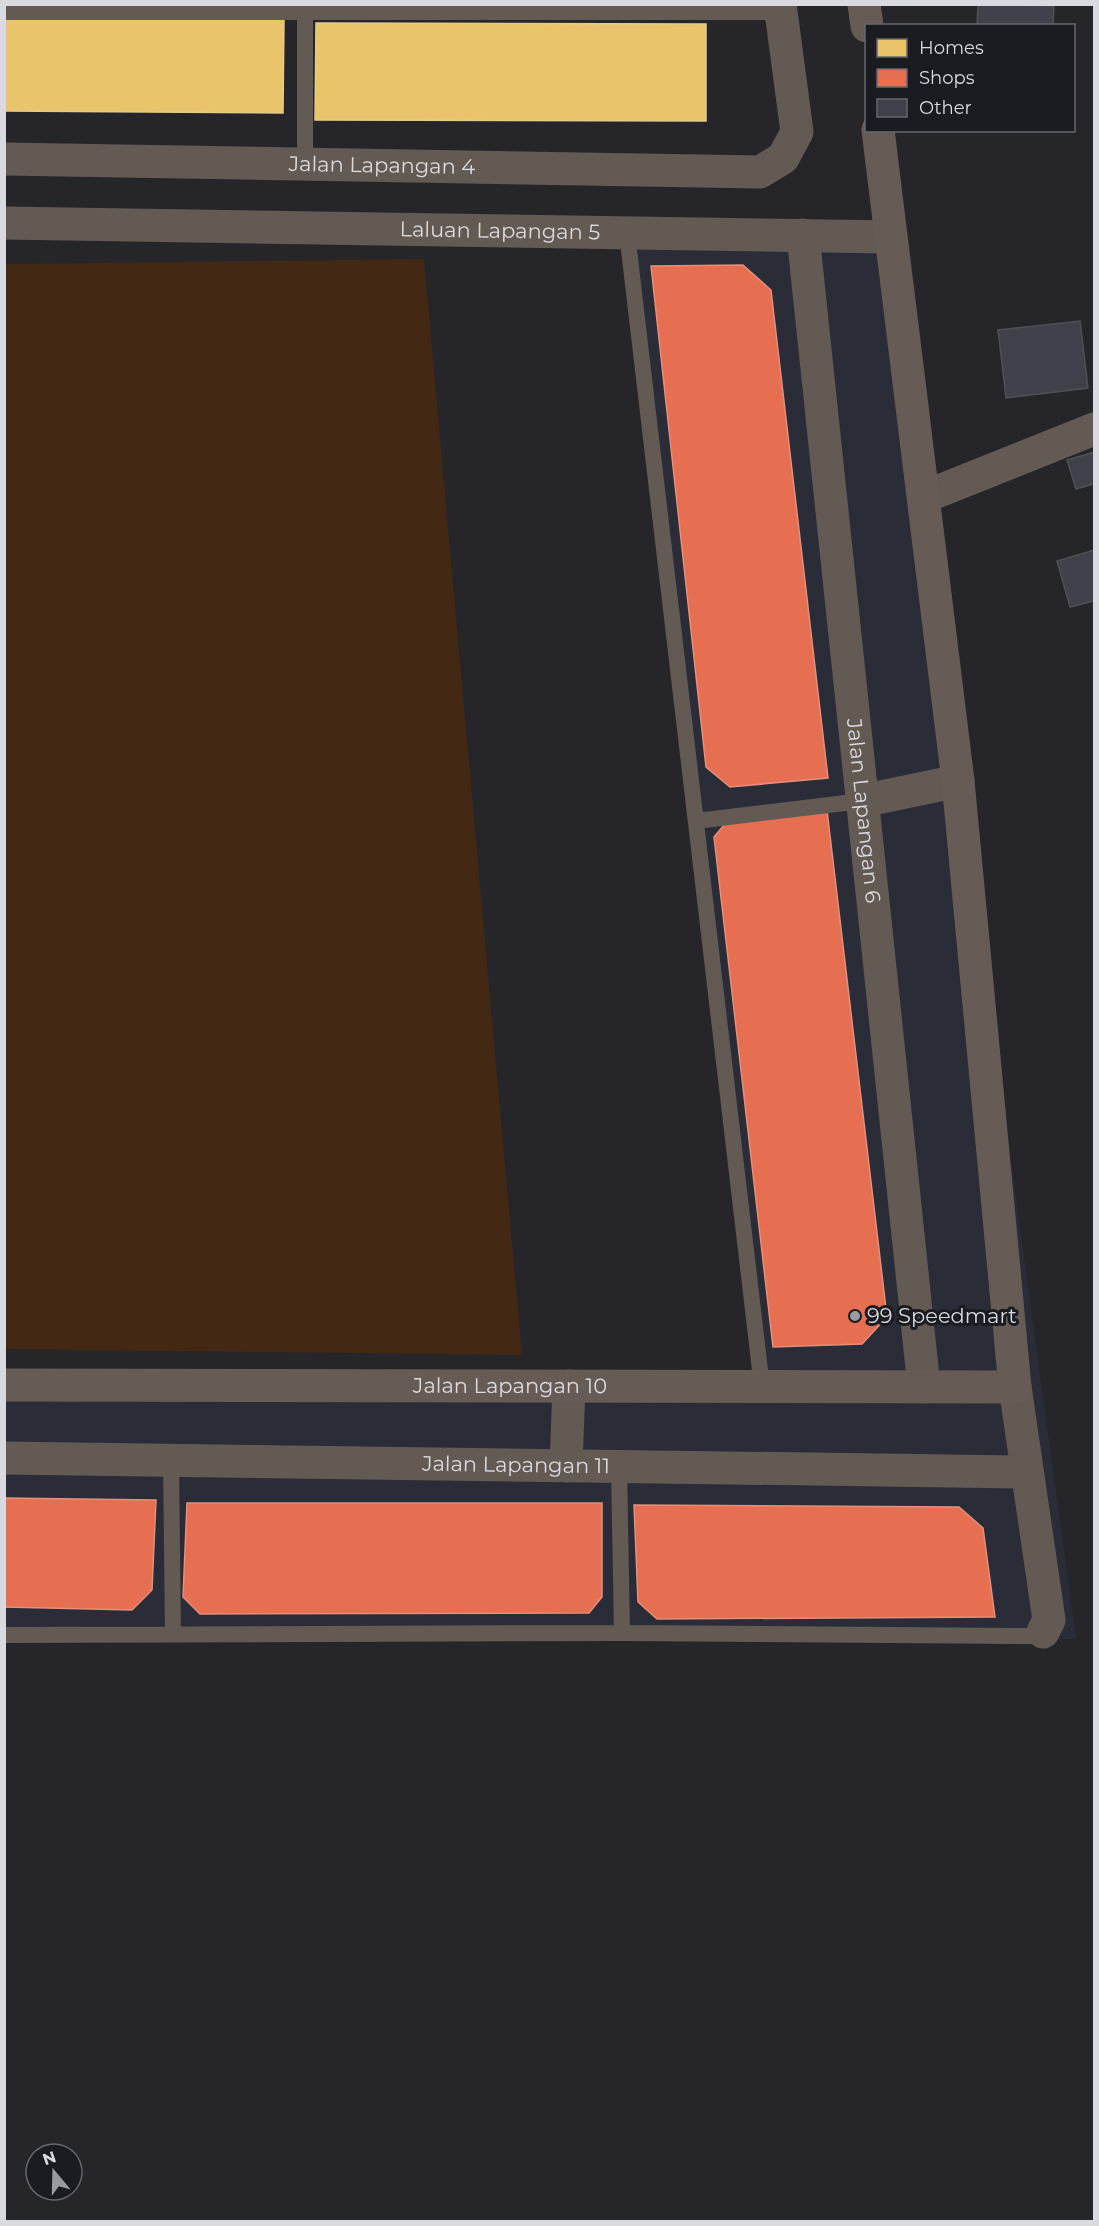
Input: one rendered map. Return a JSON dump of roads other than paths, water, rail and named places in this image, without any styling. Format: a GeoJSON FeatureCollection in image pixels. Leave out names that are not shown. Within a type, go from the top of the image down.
{"type":"FeatureCollection","features":[{"type":"Feature","properties":{"kind":"street"},"geometry":{"type":"LineString","coordinates":[[864,4],[867,24]]}},
{"type":"Feature","properties":{"kind":"street","name":"Jalan Lapangan 4"},"geometry":{"type":"LineString","coordinates":[[4,159],[760,172],[783,158],[797,132],[781,8]]}},
{"type":"Feature","properties":{"kind":"street"},"geometry":{"type":"LineString","coordinates":[[878,132],[958,781],[1015,1387],[1049,1620],[1043,1632]]}},
{"type":"Feature","properties":{"kind":"street","name":"Laluan Lapangan 5"},"geometry":{"type":"LineString","coordinates":[[4,223],[890,237]]}},
{"type":"Feature","properties":{"kind":"street","name":"Jalan Lapangan 6"},"geometry":{"type":"LineString","coordinates":[[802,235],[924,1387]]}},
{"type":"Feature","properties":{"kind":"street"},"geometry":{"type":"LineString","coordinates":[[924,496],[1095,429]]}},
{"type":"Feature","properties":{"kind":"street"},"geometry":{"type":"LineString","coordinates":[[862,801],[958,781]]}},
{"type":"Feature","properties":{"kind":"street","name":"Jalan Lapangan 10"},"geometry":{"type":"LineString","coordinates":[[4,1385],[1015,1387]]}},
{"type":"Feature","properties":{"kind":"street"},"geometry":{"type":"LineString","coordinates":[[566,1466],[569,1386]]}},
{"type":"Feature","properties":{"kind":"street","name":"Jalan Lapangan 11"},"geometry":{"type":"LineString","coordinates":[[4,1458],[1028,1472]]}},
{"type":"Feature","properties":{"kind":"lane"},"geometry":{"type":"LineString","coordinates":[[4,12],[305,8],[781,8]]}},
{"type":"Feature","properties":{"kind":"lane"},"geometry":{"type":"LineString","coordinates":[[305,8],[305,164]]}},
{"type":"Feature","properties":{"kind":"lane"},"geometry":{"type":"LineString","coordinates":[[627,233],[762,1387]]}},
{"type":"Feature","properties":{"kind":"lane"},"geometry":{"type":"LineString","coordinates":[[696,821],[862,801]]}},
{"type":"Feature","properties":{"kind":"lane"},"geometry":{"type":"LineString","coordinates":[[171,1460],[173,1634]]}},
{"type":"Feature","properties":{"kind":"lane"},"geometry":{"type":"LineString","coordinates":[[619,1466],[622,1633]]}},
{"type":"Feature","properties":{"kind":"lane"},"geometry":{"type":"LineString","coordinates":[[4,1635],[622,1633],[1033,1636],[1043,1632]]}},
{"type":"Feature","properties":{"kind":"place","name":"99 Speedmart"},"geometry":{"type":"Point","coordinates":[855,1316]}}]}
